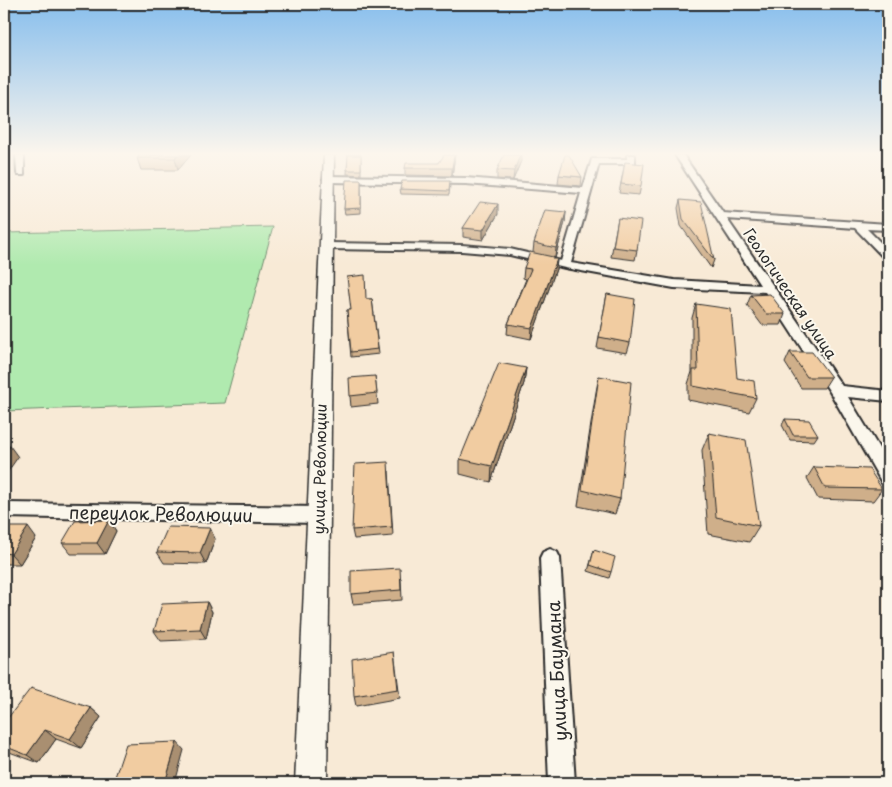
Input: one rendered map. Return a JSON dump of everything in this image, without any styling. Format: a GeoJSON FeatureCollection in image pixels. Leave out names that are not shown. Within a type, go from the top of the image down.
{"type":"FeatureCollection","features":[{"type":"Feature","properties":{"kind":"street","name":"улица Революции"},"geometry":{"type":"LineString","coordinates":[[311,783],[327,192]]}},
{"type":"Feature","properties":{"kind":"street"},"geometry":{"type":"LineString","coordinates":[[566,265],[584,192]]}},
{"type":"Feature","properties":{"kind":"street","name":"Геологическая улица"},"geometry":{"type":"LineString","coordinates":[[704,192],[837,391],[888,478]]}},
{"type":"Feature","properties":{"kind":"street"},"geometry":{"type":"LineString","coordinates":[[720,216],[888,227]]}},
{"type":"Feature","properties":{"kind":"street"},"geometry":{"type":"LineString","coordinates":[[859,226],[888,256]]}},
{"type":"Feature","properties":{"kind":"street"},"geometry":{"type":"LineString","coordinates":[[327,246],[462,248],[510,252],[566,265],[674,284],[769,290]]}},
{"type":"Feature","properties":{"kind":"street"},"geometry":{"type":"LineString","coordinates":[[837,391],[888,396]]}},
{"type":"Feature","properties":{"kind":"street","name":"переулок Революции"},"geometry":{"type":"LineString","coordinates":[[4,510],[318,515]]}},
{"type":"Feature","properties":{"kind":"street","name":"улица Баумана"},"geometry":{"type":"LineString","coordinates":[[550,558],[562,783]]}},
{"type":"Feature","properties":{"kind":"green space"},"geometry":{"type":"Polygon","coordinates":[[[273,227],[225,403],[4,411],[4,233],[273,227]]]}},
{"type":"Feature","properties":{"kind":"building"},"geometry":{"type":"Polygon","coordinates":[[[345,192],[361,192],[361,208],[344,209],[345,192]]]}},
{"type":"Feature","properties":{"kind":"building"},"geometry":{"type":"Polygon","coordinates":[[[680,200],[701,202],[714,260],[683,219],[680,200]]]}},
{"type":"Feature","properties":{"kind":"building"},"geometry":{"type":"Polygon","coordinates":[[[480,202],[498,204],[483,230],[463,228],[480,202]]]}},
{"type":"Feature","properties":{"kind":"building"},"geometry":{"type":"Polygon","coordinates":[[[545,210],[566,212],[556,248],[534,243],[545,210]]]}},
{"type":"Feature","properties":{"kind":"building"},"geometry":{"type":"Polygon","coordinates":[[[618,218],[641,221],[637,250],[613,247],[618,218]]]}},
{"type":"Feature","properties":{"kind":"building"},"geometry":{"type":"Polygon","coordinates":[[[530,252],[557,259],[532,328],[508,324],[531,269],[524,268],[530,252]]]}},
{"type":"Feature","properties":{"kind":"building"},"geometry":{"type":"Polygon","coordinates":[[[365,275],[366,299],[372,299],[378,349],[351,352],[347,310],[351,310],[347,277],[365,275]]]}},
{"type":"Feature","properties":{"kind":"building"},"geometry":{"type":"Polygon","coordinates":[[[607,294],[635,299],[630,343],[599,337],[607,294]]]}},
{"type":"Feature","properties":{"kind":"building"},"geometry":{"type":"Polygon","coordinates":[[[770,294],[785,314],[766,314],[751,295],[770,294]]]}},
{"type":"Feature","properties":{"kind":"building"},"geometry":{"type":"Polygon","coordinates":[[[696,304],[731,309],[737,378],[754,381],[756,398],[693,386],[693,370],[698,370],[696,304]]]}},
{"type":"Feature","properties":{"kind":"building"},"geometry":{"type":"Polygon","coordinates":[[[790,352],[812,352],[831,377],[807,377],[790,352]]]}},
{"type":"Feature","properties":{"kind":"building"},"geometry":{"type":"Polygon","coordinates":[[[499,363],[526,368],[492,466],[460,459],[499,363]]]}},
{"type":"Feature","properties":{"kind":"building"},"geometry":{"type":"Polygon","coordinates":[[[375,376],[377,393],[350,396],[349,378],[375,376]]]}},
{"type":"Feature","properties":{"kind":"building"},"geometry":{"type":"Polygon","coordinates":[[[599,376],[631,382],[620,499],[582,490],[599,376]]]}},
{"type":"Feature","properties":{"kind":"building"},"geometry":{"type":"Polygon","coordinates":[[[785,419],[809,420],[818,435],[793,435],[785,419]]]}},
{"type":"Feature","properties":{"kind":"building"},"geometry":{"type":"Polygon","coordinates":[[[709,433],[746,440],[759,526],[716,517],[709,433]]]}},
{"type":"Feature","properties":{"kind":"building"},"geometry":{"type":"Polygon","coordinates":[[[4,446],[10,446],[4,455],[4,446]]]}},
{"type":"Feature","properties":{"kind":"building"},"geometry":{"type":"Polygon","coordinates":[[[388,462],[392,527],[352,530],[355,464],[388,462]]]}},
{"type":"Feature","properties":{"kind":"building"},"geometry":{"type":"Polygon","coordinates":[[[814,467],[869,469],[882,489],[825,488],[814,467]]]}},
{"type":"Feature","properties":{"kind":"building"},"geometry":{"type":"Polygon","coordinates":[[[109,520],[97,543],[62,543],[75,521],[109,520]]]}},
{"type":"Feature","properties":{"kind":"building"},"geometry":{"type":"Polygon","coordinates":[[[4,527],[28,527],[11,554],[4,553],[4,527]]]}},
{"type":"Feature","properties":{"kind":"building"},"geometry":{"type":"Polygon","coordinates":[[[168,527],[210,528],[200,553],[157,552],[168,527]]]}},
{"type":"Feature","properties":{"kind":"building"},"geometry":{"type":"Polygon","coordinates":[[[594,550],[615,557],[611,572],[590,565],[594,550]]]}},
{"type":"Feature","properties":{"kind":"building"},"geometry":{"type":"Polygon","coordinates":[[[400,568],[401,590],[351,594],[351,571],[400,568]]]}},
{"type":"Feature","properties":{"kind":"building"},"geometry":{"type":"Polygon","coordinates":[[[207,602],[200,629],[154,631],[162,604],[207,602]]]}},
{"type":"Feature","properties":{"kind":"building"},"geometry":{"type":"Polygon","coordinates":[[[394,652],[398,689],[354,696],[352,659],[394,652]]]}},
{"type":"Feature","properties":{"kind":"building"},"geometry":{"type":"Polygon","coordinates":[[[31,688],[91,708],[70,739],[45,730],[27,755],[4,746],[4,723],[31,688]]]}},
{"type":"Feature","properties":{"kind":"building"},"geometry":{"type":"Polygon","coordinates":[[[177,742],[165,783],[113,783],[126,744],[177,742]]]}}]}
